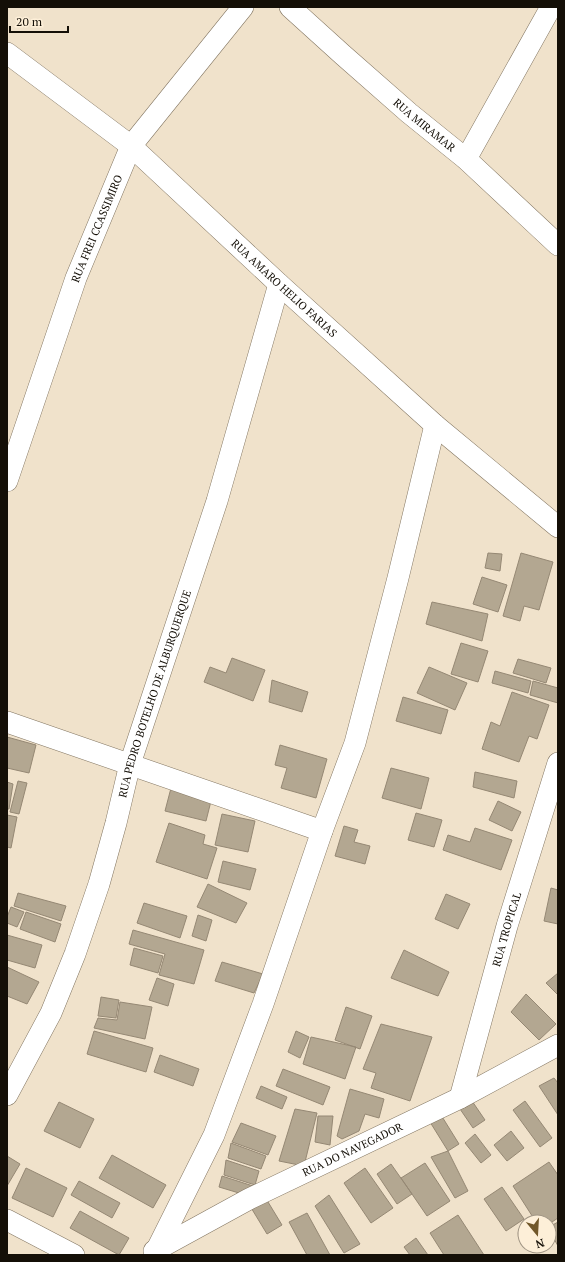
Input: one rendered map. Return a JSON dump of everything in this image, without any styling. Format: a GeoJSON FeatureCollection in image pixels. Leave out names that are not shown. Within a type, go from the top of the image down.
{"type":"FeatureCollection","features":[{"type":"Feature","properties":{"kind":"street","name":"RUA FREI CCASSIMIRO"},"geometry":{"type":"LineString","coordinates":[[7,481],[76,278],[131,146],[243,7]]}},
{"type":"Feature","properties":{"kind":"street","name":"RUA MIRAMAR"},"geometry":{"type":"LineString","coordinates":[[290,7],[367,76],[466,159],[558,245]]}},
{"type":"Feature","properties":{"kind":"street"},"geometry":{"type":"LineString","coordinates":[[466,159],[551,7]]}},
{"type":"Feature","properties":{"kind":"street","name":"RUA AMARO HELIO FARIAS"},"geometry":{"type":"LineString","coordinates":[[7,53],[131,146],[278,284],[435,425],[558,527]]}},
{"type":"Feature","properties":{"kind":"street","name":"RUA PEDRO BOTELHO DE ALBURQUERQUE"},"geometry":{"type":"LineString","coordinates":[[7,1095],[51,1013],[75,954],[101,876],[116,823],[130,764],[217,501],[278,284]]}},
{"type":"Feature","properties":{"kind":"street"},"geometry":{"type":"LineString","coordinates":[[153,1252],[214,1135],[266,996],[322,831],[355,743],[398,578],[435,425]]}},
{"type":"Feature","properties":{"kind":"street"},"geometry":{"type":"LineString","coordinates":[[7,722],[322,831]]}},
{"type":"Feature","properties":{"kind":"street","name":"RUA TROPICAL"},"geometry":{"type":"LineString","coordinates":[[460,1098],[506,926],[556,777]]}},
{"type":"Feature","properties":{"kind":"street","name":"RUA DO NAVEGADOR"},"geometry":{"type":"LineString","coordinates":[[153,1252],[249,1199],[460,1098],[558,1045]]}},
{"type":"Feature","properties":{"kind":"street"},"geometry":{"type":"LineString","coordinates":[[7,1220],[74,1255]]}},
{"type":"Feature","properties":{"kind":"building"},"geometry":{"type":"Polygon","coordinates":[[[488,553],[502,554],[500,571],[485,568],[488,553]]]}},
{"type":"Feature","properties":{"kind":"building"},"geometry":{"type":"Polygon","coordinates":[[[521,553],[553,562],[539,610],[524,606],[520,621],[503,616],[521,553]]]}},
{"type":"Feature","properties":{"kind":"building"},"geometry":{"type":"Polygon","coordinates":[[[482,577],[507,585],[498,612],[473,604],[482,577]]]}},
{"type":"Feature","properties":{"kind":"building"},"geometry":{"type":"Polygon","coordinates":[[[432,602],[488,614],[482,641],[426,624],[432,602]]]}},
{"type":"Feature","properties":{"kind":"building"},"geometry":{"type":"Polygon","coordinates":[[[461,643],[488,651],[478,682],[451,674],[461,643]]]}},
{"type":"Feature","properties":{"kind":"building"},"geometry":{"type":"Polygon","coordinates":[[[232,658],[265,670],[253,701],[204,682],[210,667],[226,673],[232,658]]]}},
{"type":"Feature","properties":{"kind":"building"},"geometry":{"type":"Polygon","coordinates":[[[518,659],[551,668],[546,683],[513,673],[518,659]]]}},
{"type":"Feature","properties":{"kind":"building"},"geometry":{"type":"Polygon","coordinates":[[[429,667],[467,683],[455,710],[417,693],[429,667]]]}},
{"type":"Feature","properties":{"kind":"building"},"geometry":{"type":"Polygon","coordinates":[[[495,671],[531,681],[528,693],[492,683],[495,671]]]}},
{"type":"Feature","properties":{"kind":"building"},"geometry":{"type":"Polygon","coordinates":[[[272,680],[308,692],[302,712],[269,702],[272,680]]]}},
{"type":"Feature","properties":{"kind":"building"},"geometry":{"type":"Polygon","coordinates":[[[533,681],[558,688],[558,703],[530,695],[533,681]]]}},
{"type":"Feature","properties":{"kind":"building"},"geometry":{"type":"Polygon","coordinates":[[[512,692],[549,705],[537,739],[529,736],[519,762],[482,749],[491,722],[500,726],[512,692]]]}},
{"type":"Feature","properties":{"kind":"building"},"geometry":{"type":"Polygon","coordinates":[[[403,697],[448,710],[441,734],[396,721],[403,697]]]}},
{"type":"Feature","properties":{"kind":"building"},"geometry":{"type":"Polygon","coordinates":[[[7,737],[36,745],[29,773],[7,768],[7,737]]]}},
{"type":"Feature","properties":{"kind":"building"},"geometry":{"type":"Polygon","coordinates":[[[280,745],[327,759],[316,798],[281,788],[287,768],[275,765],[280,745]]]}},
{"type":"Feature","properties":{"kind":"building"},"geometry":{"type":"Polygon","coordinates":[[[391,768],[429,778],[421,809],[382,798],[391,768]]]}},
{"type":"Feature","properties":{"kind":"building"},"geometry":{"type":"Polygon","coordinates":[[[475,772],[517,781],[514,798],[473,787],[475,772]]]}},
{"type":"Feature","properties":{"kind":"building"},"geometry":{"type":"Polygon","coordinates":[[[18,781],[27,783],[19,814],[10,812],[18,781]]]}},
{"type":"Feature","properties":{"kind":"building"},"geometry":{"type":"Polygon","coordinates":[[[7,782],[13,784],[9,809],[7,809],[7,782]]]}},
{"type":"Feature","properties":{"kind":"building"},"geometry":{"type":"Polygon","coordinates":[[[171,788],[212,797],[206,821],[165,811],[171,788]]]}},
{"type":"Feature","properties":{"kind":"building"},"geometry":{"type":"Polygon","coordinates":[[[498,801],[521,812],[512,831],[489,820],[498,801]]]}},
{"type":"Feature","properties":{"kind":"building"},"geometry":{"type":"Polygon","coordinates":[[[416,813],[442,820],[434,847],[408,840],[416,813]]]}},
{"type":"Feature","properties":{"kind":"building"},"geometry":{"type":"Polygon","coordinates":[[[222,814],[255,821],[248,852],[215,845],[222,814]]]}},
{"type":"Feature","properties":{"kind":"building"},"geometry":{"type":"Polygon","coordinates":[[[7,815],[17,817],[11,848],[7,847],[7,815]]]}},
{"type":"Feature","properties":{"kind":"building"},"geometry":{"type":"Polygon","coordinates":[[[169,823],[205,835],[203,844],[217,848],[207,879],[156,862],[169,823]]]}},
{"type":"Feature","properties":{"kind":"building"},"geometry":{"type":"Polygon","coordinates":[[[344,826],[358,830],[354,842],[370,846],[365,864],[335,856],[344,826]]]}},
{"type":"Feature","properties":{"kind":"building"},"geometry":{"type":"Polygon","coordinates":[[[475,828],[512,840],[501,870],[443,850],[448,835],[470,842],[475,828]]]}},
{"type":"Feature","properties":{"kind":"building"},"geometry":{"type":"Polygon","coordinates":[[[223,861],[256,869],[250,890],[218,882],[223,861]]]}},
{"type":"Feature","properties":{"kind":"building"},"geometry":{"type":"Polygon","coordinates":[[[208,884],[247,903],[236,923],[197,907],[208,884]]]}},
{"type":"Feature","properties":{"kind":"building"},"geometry":{"type":"Polygon","coordinates":[[[551,888],[558,890],[558,924],[544,921],[551,888]]]}},
{"type":"Feature","properties":{"kind":"building"},"geometry":{"type":"Polygon","coordinates":[[[18,893],[66,906],[61,921],[14,906],[18,893]]]}},
{"type":"Feature","properties":{"kind":"building"},"geometry":{"type":"Polygon","coordinates":[[[446,894],[470,904],[458,929],[435,919],[446,894]]]}},
{"type":"Feature","properties":{"kind":"building"},"geometry":{"type":"Polygon","coordinates":[[[144,903],[187,916],[180,938],[137,923],[144,903]]]}},
{"type":"Feature","properties":{"kind":"building"},"geometry":{"type":"Polygon","coordinates":[[[11,907],[24,912],[17,927],[7,923],[7,917],[11,907]]]}},
{"type":"Feature","properties":{"kind":"building"},"geometry":{"type":"Polygon","coordinates":[[[26,912],[61,924],[55,942],[20,929],[26,912]]]}},
{"type":"Feature","properties":{"kind":"building"},"geometry":{"type":"Polygon","coordinates":[[[198,915],[212,920],[206,941],[192,936],[198,915]]]}},
{"type":"Feature","properties":{"kind":"building"},"geometry":{"type":"Polygon","coordinates":[[[133,930],[204,950],[194,984],[159,975],[165,954],[129,944],[133,930]]]}},
{"type":"Feature","properties":{"kind":"building"},"geometry":{"type":"Polygon","coordinates":[[[7,935],[42,945],[35,968],[7,960],[7,935]]]}},
{"type":"Feature","properties":{"kind":"building"},"geometry":{"type":"Polygon","coordinates":[[[134,948],[163,956],[158,973],[130,965],[134,948]]]}},
{"type":"Feature","properties":{"kind":"building"},"geometry":{"type":"Polygon","coordinates":[[[404,950],[449,972],[438,996],[391,978],[404,950]]]}},
{"type":"Feature","properties":{"kind":"building"},"geometry":{"type":"Polygon","coordinates":[[[222,962],[263,974],[254,993],[215,981],[222,962]]]}},
{"type":"Feature","properties":{"kind":"building"},"geometry":{"type":"Polygon","coordinates":[[[7,967],[39,982],[27,1004],[7,996],[7,967]]]}},
{"type":"Feature","properties":{"kind":"building"},"geometry":{"type":"Polygon","coordinates":[[[558,973],[558,995],[546,983],[558,973]]]}},
{"type":"Feature","properties":{"kind":"building"},"geometry":{"type":"Polygon","coordinates":[[[157,978],[174,984],[168,1006],[149,1000],[157,978]]]}},
{"type":"Feature","properties":{"kind":"building"},"geometry":{"type":"Polygon","coordinates":[[[526,994],[556,1024],[539,1040],[511,1012],[526,994]]]}},
{"type":"Feature","properties":{"kind":"building"},"geometry":{"type":"Polygon","coordinates":[[[101,997],[119,1000],[116,1018],[98,1016],[101,997]]]}},
{"type":"Feature","properties":{"kind":"building"},"geometry":{"type":"Polygon","coordinates":[[[120,1002],[152,1007],[145,1039],[94,1028],[98,1018],[117,1020],[120,1002]]]}},
{"type":"Feature","properties":{"kind":"building"},"geometry":{"type":"Polygon","coordinates":[[[346,1007],[372,1016],[360,1049],[335,1040],[346,1007]]]}},
{"type":"Feature","properties":{"kind":"building"},"geometry":{"type":"Polygon","coordinates":[[[381,1024],[432,1037],[410,1101],[371,1088],[376,1073],[363,1069],[381,1024]]]}},
{"type":"Feature","properties":{"kind":"building"},"geometry":{"type":"Polygon","coordinates":[[[94,1031],[153,1048],[146,1072],[87,1054],[94,1031]]]}},
{"type":"Feature","properties":{"kind":"building"},"geometry":{"type":"Polygon","coordinates":[[[296,1031],[309,1037],[300,1058],[288,1052],[296,1031]]]}},
{"type":"Feature","properties":{"kind":"building"},"geometry":{"type":"Polygon","coordinates":[[[311,1037],[356,1047],[345,1079],[303,1064],[311,1037]]]}},
{"type":"Feature","properties":{"kind":"building"},"geometry":{"type":"Polygon","coordinates":[[[160,1055],[199,1069],[193,1086],[154,1072],[160,1055]]]}},
{"type":"Feature","properties":{"kind":"building"},"geometry":{"type":"Polygon","coordinates":[[[283,1069],[330,1087],[323,1105],[276,1086],[283,1069]]]}},
{"type":"Feature","properties":{"kind":"building"},"geometry":{"type":"Polygon","coordinates":[[[554,1078],[558,1083],[558,1115],[539,1086],[554,1078]]]}},
{"type":"Feature","properties":{"kind":"building"},"geometry":{"type":"Polygon","coordinates":[[[261,1086],[287,1097],[282,1109],[256,1098],[261,1086]]]}},
{"type":"Feature","properties":{"kind":"building"},"geometry":{"type":"Polygon","coordinates":[[[350,1089],[384,1099],[379,1118],[365,1114],[359,1131],[342,1139],[337,1136],[350,1089]]]}},
{"type":"Feature","properties":{"kind":"building"},"geometry":{"type":"Polygon","coordinates":[[[472,1101],[485,1120],[473,1128],[460,1109],[472,1101]]]}},
{"type":"Feature","properties":{"kind":"building"},"geometry":{"type":"Polygon","coordinates":[[[525,1101],[552,1138],[540,1147],[513,1110],[525,1101]]]}},
{"type":"Feature","properties":{"kind":"building"},"geometry":{"type":"Polygon","coordinates":[[[59,1102],[94,1119],[80,1148],[44,1131],[59,1102]]]}},
{"type":"Feature","properties":{"kind":"building"},"geometry":{"type":"Polygon","coordinates":[[[295,1109],[317,1113],[304,1166],[279,1161],[295,1109]]]}},
{"type":"Feature","properties":{"kind":"building"},"geometry":{"type":"Polygon","coordinates":[[[441,1115],[459,1144],[448,1151],[430,1122],[441,1115]]]}},
{"type":"Feature","properties":{"kind":"building"},"geometry":{"type":"Polygon","coordinates":[[[318,1116],[333,1116],[330,1145],[315,1142],[318,1116]]]}},
{"type":"Feature","properties":{"kind":"building"},"geometry":{"type":"Polygon","coordinates":[[[241,1123],[276,1136],[268,1155],[232,1142],[241,1123]]]}},
{"type":"Feature","properties":{"kind":"building"},"geometry":{"type":"Polygon","coordinates":[[[511,1131],[524,1148],[507,1161],[494,1145],[511,1131]]]}},
{"type":"Feature","properties":{"kind":"building"},"geometry":{"type":"Polygon","coordinates":[[[475,1134],[491,1155],[481,1163],[465,1143],[475,1134]]]}},
{"type":"Feature","properties":{"kind":"building"},"geometry":{"type":"Polygon","coordinates":[[[231,1143],[266,1156],[261,1169],[228,1158],[231,1143]]]}},
{"type":"Feature","properties":{"kind":"building"},"geometry":{"type":"Polygon","coordinates":[[[448,1151],[468,1191],[455,1198],[431,1157],[448,1151]]]}},
{"type":"Feature","properties":{"kind":"building"},"geometry":{"type":"Polygon","coordinates":[[[112,1155],[166,1185],[153,1208],[99,1178],[112,1155]]]}},
{"type":"Feature","properties":{"kind":"building"},"geometry":{"type":"Polygon","coordinates":[[[7,1156],[20,1164],[7,1186],[7,1156]]]}},
{"type":"Feature","properties":{"kind":"building"},"geometry":{"type":"Polygon","coordinates":[[[226,1160],[259,1171],[255,1185],[224,1175],[226,1160]]]}},
{"type":"Feature","properties":{"kind":"building"},"geometry":{"type":"Polygon","coordinates":[[[549,1162],[558,1175],[558,1218],[557,1219],[557,1214],[531,1214],[513,1186],[549,1162]]]}},
{"type":"Feature","properties":{"kind":"building"},"geometry":{"type":"Polygon","coordinates":[[[425,1163],[450,1201],[427,1216],[401,1178],[425,1163]]]}},
{"type":"Feature","properties":{"kind":"building"},"geometry":{"type":"Polygon","coordinates":[[[391,1164],[412,1194],[397,1204],[377,1174],[391,1164]]]}},
{"type":"Feature","properties":{"kind":"building"},"geometry":{"type":"Polygon","coordinates":[[[26,1168],[67,1188],[53,1217],[12,1198],[26,1168]]]}},
{"type":"Feature","properties":{"kind":"building"},"geometry":{"type":"Polygon","coordinates":[[[365,1168],[393,1208],[371,1223],[344,1183],[365,1168]]]}},
{"type":"Feature","properties":{"kind":"building"},"geometry":{"type":"Polygon","coordinates":[[[222,1176],[253,1186],[239,1193],[219,1187],[222,1176]]]}},
{"type":"Feature","properties":{"kind":"building"},"geometry":{"type":"Polygon","coordinates":[[[79,1181],[120,1203],[112,1218],[71,1195],[79,1181]]]}},
{"type":"Feature","properties":{"kind":"building"},"geometry":{"type":"Polygon","coordinates":[[[502,1187],[521,1214],[517,1214],[517,1224],[506,1231],[484,1199],[502,1187]]]}},
{"type":"Feature","properties":{"kind":"building"},"geometry":{"type":"Polygon","coordinates":[[[329,1195],[360,1244],[344,1253],[315,1206],[329,1195]]]}},
{"type":"Feature","properties":{"kind":"building"},"geometry":{"type":"Polygon","coordinates":[[[265,1197],[282,1225],[267,1234],[250,1206],[265,1197]]]}},
{"type":"Feature","properties":{"kind":"building"},"geometry":{"type":"Polygon","coordinates":[[[80,1211],[129,1238],[119,1255],[70,1228],[80,1211]]]}},
{"type":"Feature","properties":{"kind":"building"},"geometry":{"type":"Polygon","coordinates":[[[307,1213],[330,1255],[307,1255],[289,1222],[307,1213]]]}},
{"type":"Feature","properties":{"kind":"building"},"geometry":{"type":"Polygon","coordinates":[[[458,1215],[484,1255],[444,1255],[430,1233],[458,1215]]]}},
{"type":"Feature","properties":{"kind":"building"},"geometry":{"type":"Polygon","coordinates":[[[558,1222],[558,1246],[557,1244],[558,1222]]]}},
{"type":"Feature","properties":{"kind":"building"},"geometry":{"type":"Polygon","coordinates":[[[416,1238],[428,1255],[410,1255],[404,1247],[416,1238]]]}}]}
